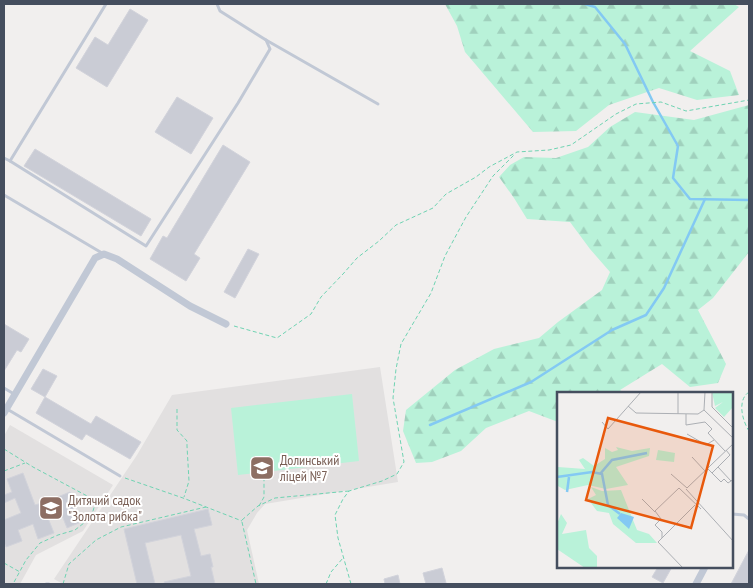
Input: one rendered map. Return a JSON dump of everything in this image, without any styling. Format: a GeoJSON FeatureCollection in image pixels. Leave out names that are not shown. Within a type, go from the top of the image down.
{"type":"FeatureCollection","features":[{"type":"Feature","properties":{"kind":"street"},"geometry":{"type":"LineString","coordinates":[[5,410],[95,258],[104,254],[117,259],[190,306],[226,324]]}},
{"type":"Feature","properties":{"kind":"street"},"geometry":{"type":"LineString","coordinates":[[696,584],[704,568]]}},
{"type":"Feature","properties":{"kind":"lane"},"geometry":{"type":"LineString","coordinates":[[10,161],[106,4]]}},
{"type":"Feature","properties":{"kind":"lane"},"geometry":{"type":"LineString","coordinates":[[212,4],[217,5],[220,11],[266,40],[378,104]]}},
{"type":"Feature","properties":{"kind":"lane"},"geometry":{"type":"LineString","coordinates":[[4,158],[146,246],[238,103],[270,49],[266,40]]}},
{"type":"Feature","properties":{"kind":"lane"},"geometry":{"type":"LineString","coordinates":[[4,195],[104,254]]}},
{"type":"Feature","properties":{"kind":"lane"},"geometry":{"type":"LineString","coordinates":[[4,388],[14,394]]}},
{"type":"Feature","properties":{"kind":"lane"},"geometry":{"type":"LineString","coordinates":[[5,410],[120,476]]}},
{"type":"Feature","properties":{"kind":"lane"},"geometry":{"type":"LineString","coordinates":[[733,514],[749,519]]}},
{"type":"Feature","properties":{"kind":"path"},"geometry":{"type":"LineString","coordinates":[[226,324],[277,338],[311,314],[320,297],[344,274],[357,258],[379,241],[396,224],[433,208],[446,194],[517,152],[549,150],[570,145],[616,114],[636,104],[660,102],[686,111],[749,100]]}},
{"type":"Feature","properties":{"kind":"path"},"geometry":{"type":"LineString","coordinates":[[258,506],[275,498],[349,491],[382,481],[397,474],[404,462],[393,398],[401,344],[431,292],[445,256],[466,217],[492,176],[517,152]]}},
{"type":"Feature","properties":{"kind":"path"},"geometry":{"type":"LineString","coordinates":[[749,392],[746,393],[742,403],[745,424],[749,431]]}},
{"type":"Feature","properties":{"kind":"path"},"geometry":{"type":"LineString","coordinates":[[177,409],[177,430],[187,440],[189,481],[183,498]]}},
{"type":"Feature","properties":{"kind":"path"},"geometry":{"type":"LineString","coordinates":[[4,449],[89,497],[95,504],[93,511],[84,523],[74,530],[40,543],[26,560],[14,584]]}},
{"type":"Feature","properties":{"kind":"path"},"geometry":{"type":"LineString","coordinates":[[4,471],[26,462]]}},
{"type":"Feature","properties":{"kind":"path"},"geometry":{"type":"LineString","coordinates":[[120,476],[242,521]]}},
{"type":"Feature","properties":{"kind":"path"},"geometry":{"type":"LineString","coordinates":[[242,521],[258,506],[264,496],[264,480]]}},
{"type":"Feature","properties":{"kind":"path"},"geometry":{"type":"LineString","coordinates":[[349,491],[335,515],[338,538],[351,584]]}},
{"type":"Feature","properties":{"kind":"path"},"geometry":{"type":"LineString","coordinates":[[63,584],[69,564],[96,540],[121,528],[206,507]]}},
{"type":"Feature","properties":{"kind":"path"},"geometry":{"type":"LineString","coordinates":[[242,521],[256,584]]}},
{"type":"Feature","properties":{"kind":"path"},"geometry":{"type":"LineString","coordinates":[[326,584],[331,572],[344,558]]}},
{"type":"Feature","properties":{"kind":"path"},"geometry":{"type":"LineString","coordinates":[[4,563],[20,572]]}},
{"type":"Feature","properties":{"kind":"shaded area","name":"Долинський ліцей №7"},"geometry":{"type":"Polygon","coordinates":[[[380,367],[398,482],[265,504],[247,530],[259,584],[63,584],[54,579],[137,455],[172,395],[380,367]]]}},
{"type":"Feature","properties":{"kind":"shaded area","name":"Дитячий садок \"Золота рибка\""},"geometry":{"type":"Polygon","coordinates":[[[10,425],[113,485],[83,531],[36,555],[20,584],[4,584],[4,436],[10,425]]]}},
{"type":"Feature","properties":{"kind":"green space"},"geometry":{"type":"Polygon","coordinates":[[[445,4],[734,4],[739,7],[690,51],[730,71],[739,95],[697,100],[659,88],[609,105],[576,131],[533,132],[465,52],[457,26],[445,4]]]}},
{"type":"Feature","properties":{"kind":"green space"},"geometry":{"type":"Polygon","coordinates":[[[749,105],[749,252],[713,298],[698,310],[726,364],[718,383],[690,387],[662,364],[620,390],[623,392],[557,392],[557,422],[529,411],[486,428],[461,451],[432,462],[416,463],[403,431],[406,410],[455,370],[494,349],[539,338],[602,290],[610,272],[570,222],[527,219],[499,177],[510,165],[524,157],[556,158],[588,147],[610,127],[635,112],[694,120],[749,105]]]}},
{"type":"Feature","properties":{"kind":"green space"},"geometry":{"type":"Polygon","coordinates":[[[352,394],[359,461],[238,475],[231,408],[352,394]]]}},
{"type":"Feature","properties":{"kind":"building"},"geometry":{"type":"Polygon","coordinates":[[[130,9],[148,20],[107,87],[76,68],[95,37],[108,45],[130,9]]]}},
{"type":"Feature","properties":{"kind":"building"},"geometry":{"type":"Polygon","coordinates":[[[177,97],[213,118],[191,154],[155,132],[177,97]]]}},
{"type":"Feature","properties":{"kind":"building"},"geometry":{"type":"Polygon","coordinates":[[[223,145],[250,162],[194,254],[200,258],[186,281],[150,259],[163,236],[167,238],[223,145]]]}},
{"type":"Feature","properties":{"kind":"building"},"geometry":{"type":"Polygon","coordinates":[[[35,149],[151,219],[141,236],[24,166],[35,149]]]}},
{"type":"Feature","properties":{"kind":"building"},"geometry":{"type":"Polygon","coordinates":[[[248,249],[259,254],[235,298],[224,292],[248,249]]]}},
{"type":"Feature","properties":{"kind":"building"},"geometry":{"type":"Polygon","coordinates":[[[4,324],[29,339],[21,352],[17,350],[4,371],[4,324]]]}},
{"type":"Feature","properties":{"kind":"building"},"geometry":{"type":"Polygon","coordinates":[[[43,369],[57,376],[45,397],[31,389],[43,369]]]}},
{"type":"Feature","properties":{"kind":"building"},"geometry":{"type":"Polygon","coordinates":[[[45,397],[91,424],[96,416],[141,442],[130,459],[86,434],[82,440],[36,413],[45,397]]]}},
{"type":"Feature","properties":{"kind":"building"},"geometry":{"type":"Polygon","coordinates":[[[23,473],[35,505],[42,503],[54,533],[38,539],[33,524],[18,530],[22,541],[6,547],[4,542],[4,520],[21,513],[15,498],[4,503],[4,495],[12,492],[7,479],[23,473]]]}},
{"type":"Feature","properties":{"kind":"building"},"geometry":{"type":"Polygon","coordinates":[[[70,492],[81,522],[67,528],[55,498],[70,492]]]}},
{"type":"Feature","properties":{"kind":"building"},"geometry":{"type":"Polygon","coordinates":[[[208,509],[212,525],[194,529],[201,556],[210,554],[215,584],[165,584],[164,582],[191,576],[181,535],[145,543],[155,584],[137,584],[124,529],[208,509]]]}},
{"type":"Feature","properties":{"kind":"building"},"geometry":{"type":"Polygon","coordinates":[[[749,550],[749,584],[731,584],[749,550]]]}},
{"type":"Feature","properties":{"kind":"building"},"geometry":{"type":"Polygon","coordinates":[[[442,568],[446,583],[426,584],[423,573],[442,568]]]}},
{"type":"Feature","properties":{"kind":"building"},"geometry":{"type":"Polygon","coordinates":[[[657,568],[671,568],[663,583],[652,577],[657,568]]]}},
{"type":"Feature","properties":{"kind":"building"},"geometry":{"type":"Polygon","coordinates":[[[398,575],[400,584],[385,584],[384,579],[398,575]]]}},
{"type":"Feature","properties":{"kind":"waterway"},"geometry":{"type":"LineString","coordinates":[[585,4],[595,7],[625,44],[653,102],[678,146],[673,178],[690,199],[749,200]]}},
{"type":"Feature","properties":{"kind":"waterway"},"geometry":{"type":"LineString","coordinates":[[430,425],[531,382],[612,330],[646,315],[664,288],[705,199]]}},
{"type":"Feature","properties":{"kind":"place","name":"Долинський ліцей №7"},"geometry":{"type":"Point","coordinates":[262,468]}},
{"type":"Feature","properties":{"kind":"place","name":"Дитячий садок \"Золота рибка\""},"geometry":{"type":"Point","coordinates":[51,508]}}]}
